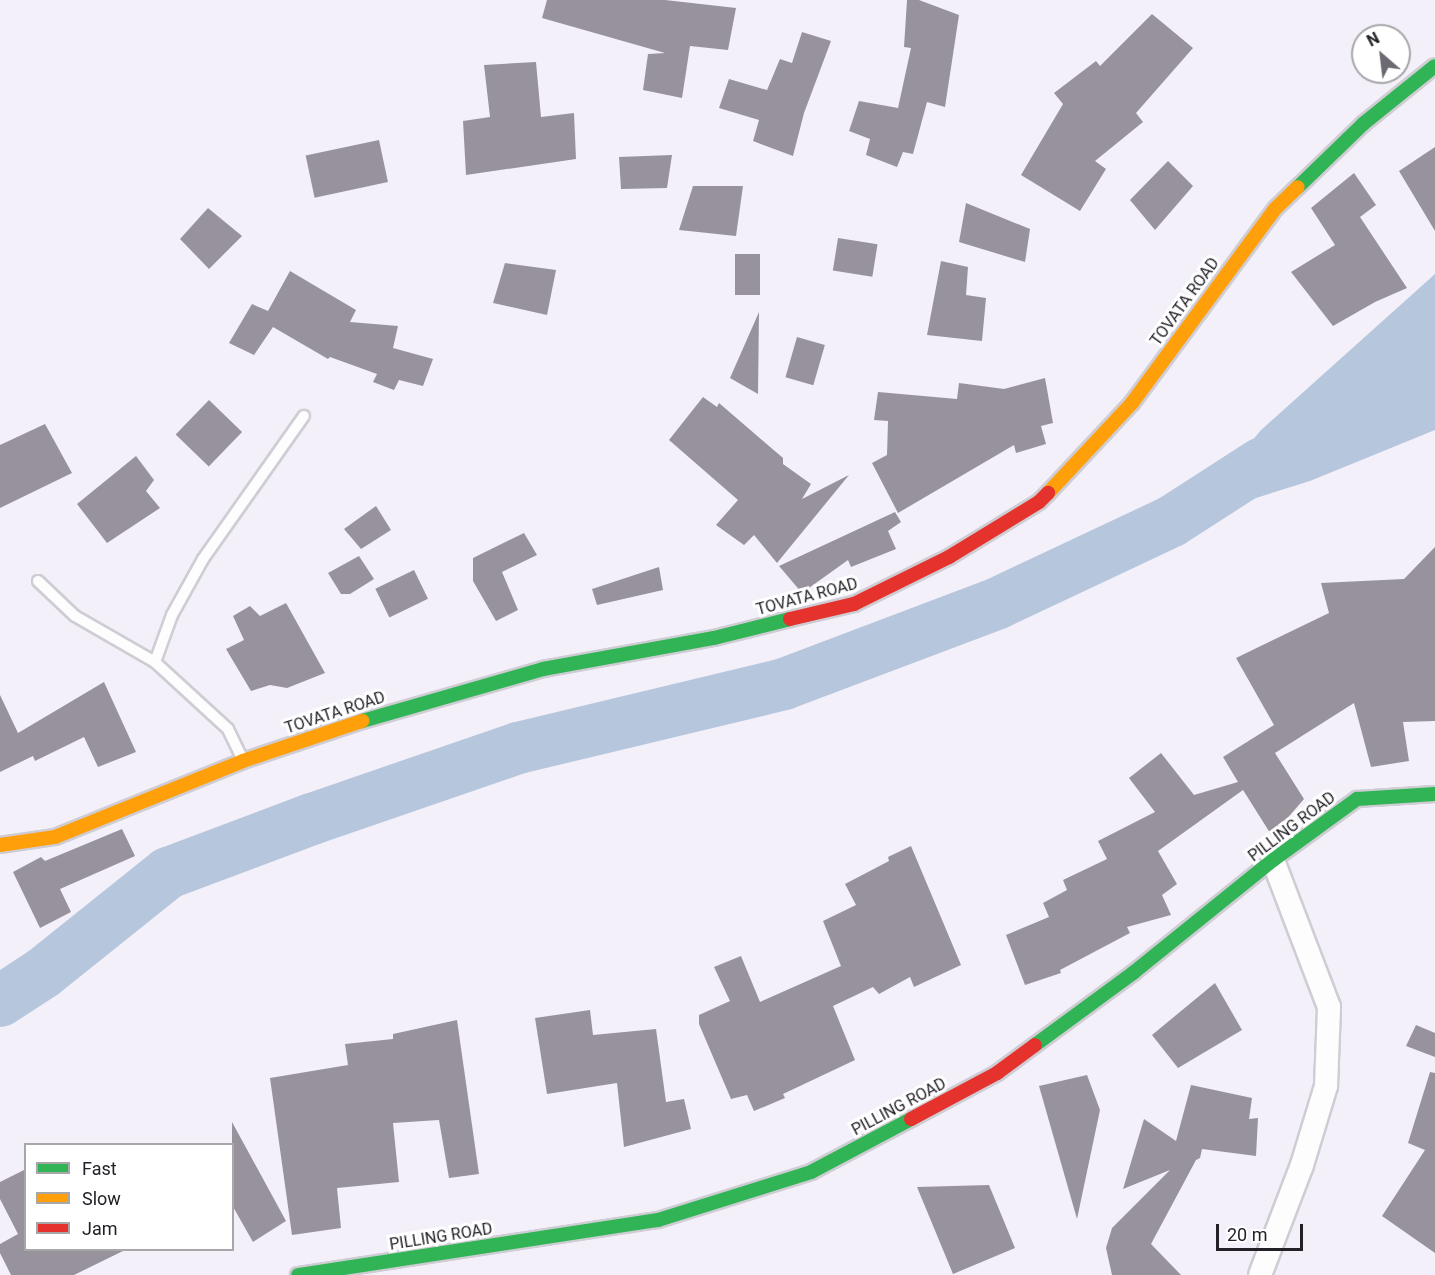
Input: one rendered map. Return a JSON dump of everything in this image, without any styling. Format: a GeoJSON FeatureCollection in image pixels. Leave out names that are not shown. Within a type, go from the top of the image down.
{"type":"FeatureCollection","features":[{"type":"Feature","properties":{"kind":"street","name":"TOVATA ROAD"},"geometry":{"type":"LineString","coordinates":[[0,845],[55,837],[243,761],[361,721],[543,669],[714,638],[854,604],[949,557],[1039,502],[1132,403],[1276,208],[1362,124],[1435,66]]}},
{"type":"Feature","properties":{"kind":"street","name":"PILLING ROAD"},"geometry":{"type":"LineString","coordinates":[[298,1275],[658,1220],[811,1172],[997,1073],[1133,973],[1273,860],[1357,799],[1435,795]]}},
{"type":"Feature","properties":{"kind":"street"},"geometry":{"type":"LineString","coordinates":[[1260,1275],[1302,1165],[1326,1086],[1329,1007],[1273,860]]}},
{"type":"Feature","properties":{"kind":"lane"},"geometry":{"type":"LineString","coordinates":[[155,662],[172,615],[203,559],[304,416]]}},
{"type":"Feature","properties":{"kind":"lane"},"geometry":{"type":"LineString","coordinates":[[38,581],[75,616],[155,662],[228,729],[243,761]]}},
{"type":"Feature","properties":{"kind":"water"},"geometry":{"type":"Polygon","coordinates":[[[1435,274],[1435,430],[1310,481],[1186,520],[1261,430],[1435,274]]]}},
{"type":"Feature","properties":{"kind":"building"},"geometry":{"type":"Polygon","coordinates":[[[547,0],[665,0],[736,8],[728,50],[690,46],[682,98],[643,90],[648,54],[665,53],[542,18],[547,0]]]}},
{"type":"Feature","properties":{"kind":"building"},"geometry":{"type":"Polygon","coordinates":[[[907,0],[919,0],[959,15],[945,107],[927,102],[913,154],[903,152],[897,167],[866,155],[870,139],[849,131],[859,101],[898,108],[911,48],[904,47],[907,0]]]}},
{"type":"Feature","properties":{"kind":"building"},"geometry":{"type":"Polygon","coordinates":[[[1152,14],[1193,48],[1136,113],[1143,122],[1095,161],[1106,169],[1080,211],[1021,175],[1063,104],[1054,93],[1096,61],[1100,66],[1152,14]]]}},
{"type":"Feature","properties":{"kind":"building"},"geometry":{"type":"Polygon","coordinates":[[[802,32],[831,41],[804,113],[793,156],[753,141],[759,120],[719,108],[729,79],[767,90],[780,59],[792,63],[802,32]]]}},
{"type":"Feature","properties":{"kind":"building"},"geometry":{"type":"Polygon","coordinates":[[[536,62],[541,117],[574,113],[576,159],[466,175],[463,121],[490,117],[484,65],[536,62]]]}},
{"type":"Feature","properties":{"kind":"building"},"geometry":{"type":"Polygon","coordinates":[[[379,140],[388,182],[315,198],[306,156],[379,140]]]}},
{"type":"Feature","properties":{"kind":"building"},"geometry":{"type":"Polygon","coordinates":[[[1435,147],[1435,231],[1399,171],[1435,147]]]}},
{"type":"Feature","properties":{"kind":"building"},"geometry":{"type":"Polygon","coordinates":[[[672,155],[667,188],[621,189],[619,157],[672,155]]]}},
{"type":"Feature","properties":{"kind":"building"},"geometry":{"type":"Polygon","coordinates":[[[1168,161],[1193,186],[1155,230],[1130,200],[1168,161]]]}},
{"type":"Feature","properties":{"kind":"building"},"geometry":{"type":"Polygon","coordinates":[[[1354,173],[1376,205],[1360,217],[1407,288],[1375,302],[1333,326],[1291,272],[1335,245],[1311,208],[1354,173]]]}},
{"type":"Feature","properties":{"kind":"building"},"geometry":{"type":"Polygon","coordinates":[[[693,186],[743,186],[736,236],[679,230],[693,186]]]}},
{"type":"Feature","properties":{"kind":"building"},"geometry":{"type":"Polygon","coordinates":[[[966,203],[1030,229],[1025,262],[959,242],[966,203]]]}},
{"type":"Feature","properties":{"kind":"building"},"geometry":{"type":"Polygon","coordinates":[[[208,208],[242,236],[209,269],[180,239],[208,208]]]}},
{"type":"Feature","properties":{"kind":"building"},"geometry":{"type":"Polygon","coordinates":[[[838,238],[878,244],[872,277],[833,271],[838,238]]]}},
{"type":"Feature","properties":{"kind":"building"},"geometry":{"type":"Polygon","coordinates":[[[735,254],[760,254],[760,295],[735,295],[735,254]]]}},
{"type":"Feature","properties":{"kind":"building"},"geometry":{"type":"Polygon","coordinates":[[[941,261],[968,267],[966,295],[986,298],[982,341],[927,335],[941,261]]]}},
{"type":"Feature","properties":{"kind":"building"},"geometry":{"type":"Polygon","coordinates":[[[505,263],[556,270],[547,315],[493,303],[505,263]]]}},
{"type":"Feature","properties":{"kind":"building"},"geometry":{"type":"Polygon","coordinates":[[[290,271],[356,310],[350,322],[398,326],[393,348],[433,359],[423,386],[399,380],[394,390],[373,382],[377,374],[330,357],[328,359],[273,327],[254,355],[229,343],[252,304],[268,311],[290,271]]]}},
{"type":"Feature","properties":{"kind":"building"},"geometry":{"type":"Polygon","coordinates":[[[759,312],[758,394],[730,378],[759,312]]]}},
{"type":"Feature","properties":{"kind":"building"},"geometry":{"type":"Polygon","coordinates":[[[797,337],[825,345],[813,385],[785,377],[797,337]]]}},
{"type":"Feature","properties":{"kind":"building"},"geometry":{"type":"Polygon","coordinates":[[[1045,378],[1053,423],[1041,426],[1046,444],[1016,453],[1014,445],[898,513],[872,463],[887,455],[888,421],[874,420],[878,392],[957,399],[959,383],[1004,389],[1045,378]]]}},
{"type":"Feature","properties":{"kind":"building"},"geometry":{"type":"Polygon","coordinates":[[[703,397],[717,407],[719,403],[783,458],[783,464],[811,484],[802,499],[849,475],[777,563],[754,535],[744,545],[716,525],[738,500],[669,440],[703,397]]]}},
{"type":"Feature","properties":{"kind":"building"},"geometry":{"type":"Polygon","coordinates":[[[209,400],[242,432],[209,466],[176,435],[209,400]]]}},
{"type":"Feature","properties":{"kind":"building"},"geometry":{"type":"Polygon","coordinates":[[[45,424],[72,473],[0,508],[0,445],[45,424]]]}},
{"type":"Feature","properties":{"kind":"building"},"geometry":{"type":"Polygon","coordinates":[[[136,456],[154,480],[146,491],[160,508],[107,543],[77,504],[136,456]]]}},
{"type":"Feature","properties":{"kind":"building"},"geometry":{"type":"Polygon","coordinates":[[[376,506],[391,530],[361,549],[344,529],[376,506]]]}},
{"type":"Feature","properties":{"kind":"building"},"geometry":{"type":"Polygon","coordinates":[[[895,512],[901,522],[888,531],[896,549],[851,567],[848,560],[802,593],[779,566],[895,512]]]}},
{"type":"Feature","properties":{"kind":"building"},"geometry":{"type":"Polygon","coordinates":[[[524,533],[537,555],[502,572],[518,610],[496,621],[473,581],[473,558],[524,533]]]}},
{"type":"Feature","properties":{"kind":"building"},"geometry":{"type":"Polygon","coordinates":[[[1435,547],[1435,721],[1403,722],[1409,761],[1371,767],[1354,703],[1275,753],[1304,799],[1272,836],[1243,790],[1158,851],[1177,884],[1162,895],[1171,915],[1127,927],[1130,933],[1060,970],[1061,973],[1025,985],[1006,935],[1049,917],[1043,903],[1067,890],[1063,880],[1107,859],[1098,841],[1155,812],[1129,778],[1161,753],[1194,795],[1238,782],[1223,757],[1274,725],[1236,658],[1329,613],[1321,583],[1404,579],[1435,547]]]}},
{"type":"Feature","properties":{"kind":"building"},"geometry":{"type":"Polygon","coordinates":[[[359,556],[374,579],[350,594],[341,594],[328,573],[359,556]]]}},
{"type":"Feature","properties":{"kind":"building"},"geometry":{"type":"Polygon","coordinates":[[[659,567],[663,590],[597,605],[592,589],[659,567]]]}},
{"type":"Feature","properties":{"kind":"building"},"geometry":{"type":"Polygon","coordinates":[[[414,570],[428,599],[389,618],[375,589],[414,570]]]}},
{"type":"Feature","properties":{"kind":"building"},"geometry":{"type":"Polygon","coordinates":[[[286,603],[325,673],[287,688],[270,685],[251,691],[226,649],[244,640],[233,616],[250,606],[260,616],[286,603]]]}},
{"type":"Feature","properties":{"kind":"building"},"geometry":{"type":"Polygon","coordinates":[[[104,682],[136,752],[98,767],[84,737],[35,761],[33,756],[0,772],[0,695],[18,733],[104,682]]]}},
{"type":"Feature","properties":{"kind":"building"},"geometry":{"type":"Polygon","coordinates":[[[122,829],[135,856],[60,889],[71,912],[40,928],[13,872],[41,857],[45,861],[122,829]]]}},
{"type":"Feature","properties":{"kind":"building"},"geometry":{"type":"Polygon","coordinates":[[[911,846],[961,965],[914,987],[910,977],[879,994],[873,987],[833,1006],[855,1060],[783,1094],[785,1098],[754,1111],[747,1095],[731,1099],[699,1024],[699,1015],[730,1001],[714,967],[741,956],[760,1002],[841,966],[823,921],[856,905],[845,884],[889,861],[888,857],[911,846]]]}},
{"type":"Feature","properties":{"kind":"building"},"geometry":{"type":"Polygon","coordinates":[[[1215,983],[1242,1030],[1178,1068],[1152,1035],[1215,983]]]}},
{"type":"Feature","properties":{"kind":"building"},"geometry":{"type":"Polygon","coordinates":[[[590,1010],[593,1035],[656,1029],[666,1102],[684,1099],[691,1129],[624,1147],[617,1083],[547,1094],[535,1018],[590,1010]]]}},
{"type":"Feature","properties":{"kind":"building"},"geometry":{"type":"Polygon","coordinates":[[[457,1020],[479,1174],[449,1178],[439,1120],[393,1123],[399,1182],[337,1188],[341,1228],[292,1235],[270,1078],[348,1065],[345,1044],[393,1039],[393,1034],[457,1020]]]}},
{"type":"Feature","properties":{"kind":"building"},"geometry":{"type":"Polygon","coordinates":[[[1416,1025],[1435,1033],[1435,1057],[1406,1046],[1416,1025]]]}},
{"type":"Feature","properties":{"kind":"building"},"geometry":{"type":"Polygon","coordinates":[[[1430,1072],[1435,1073],[1435,1253],[1382,1216],[1425,1150],[1408,1143],[1430,1072]]]}},
{"type":"Feature","properties":{"kind":"building"},"geometry":{"type":"Polygon","coordinates":[[[1087,1075],[1100,1110],[1077,1219],[1039,1086],[1087,1075]]]}},
{"type":"Feature","properties":{"kind":"building"},"geometry":{"type":"Polygon","coordinates":[[[1191,1085],[1252,1098],[1249,1119],[1258,1118],[1256,1156],[1202,1149],[1200,1158],[1196,1160],[1151,1244],[1181,1275],[1112,1275],[1106,1248],[1112,1228],[1170,1170],[1123,1189],[1144,1119],[1176,1141],[1191,1085]]]}},
{"type":"Feature","properties":{"kind":"building"},"geometry":{"type":"Polygon","coordinates":[[[232,1122],[286,1221],[253,1242],[234,1209],[234,1143],[232,1143],[232,1122]]]}},
{"type":"Feature","properties":{"kind":"building"},"geometry":{"type":"Polygon","coordinates":[[[24,1170],[24,1251],[123,1251],[74,1275],[11,1275],[0,1253],[0,1244],[18,1234],[0,1199],[0,1182],[24,1170]]]}},
{"type":"Feature","properties":{"kind":"building"},"geometry":{"type":"Polygon","coordinates":[[[989,1185],[1015,1248],[953,1274],[917,1187],[989,1185]]]}},
{"type":"Feature","properties":{"kind":"waterway"},"geometry":{"type":"LineString","coordinates":[[0,1001],[43,973],[168,873],[312,819],[518,748],[784,684],[998,603],[1172,521],[1262,463]]}},
{"type":"Feature","properties":{"kind":"traffic: fast"},"geometry":{"type":"LineString","coordinates":[[1298,187],[1363,124],[1435,66]]}},
{"type":"Feature","properties":{"kind":"traffic: fast"},"geometry":{"type":"LineString","coordinates":[[362,721],[543,669],[714,638],[790,619]]}},
{"type":"Feature","properties":{"kind":"traffic: fast"},"geometry":{"type":"LineString","coordinates":[[1035,1045],[1133,973],[1273,860],[1357,799],[1435,794]]}},
{"type":"Feature","properties":{"kind":"traffic: fast"},"geometry":{"type":"LineString","coordinates":[[298,1275],[658,1220],[811,1172],[911,1119]]}},
{"type":"Feature","properties":{"kind":"traffic: slow"},"geometry":{"type":"LineString","coordinates":[[1048,493],[1132,403],[1276,208],[1298,187]]}},
{"type":"Feature","properties":{"kind":"traffic: slow"},"geometry":{"type":"LineString","coordinates":[[0,845],[55,837],[243,761],[362,721]]}},
{"type":"Feature","properties":{"kind":"traffic: jam"},"geometry":{"type":"LineString","coordinates":[[790,619],[854,604],[949,557],[1039,502],[1048,493]]}},
{"type":"Feature","properties":{"kind":"traffic: jam"},"geometry":{"type":"LineString","coordinates":[[911,1119],[997,1073],[1035,1045]]}}]}
